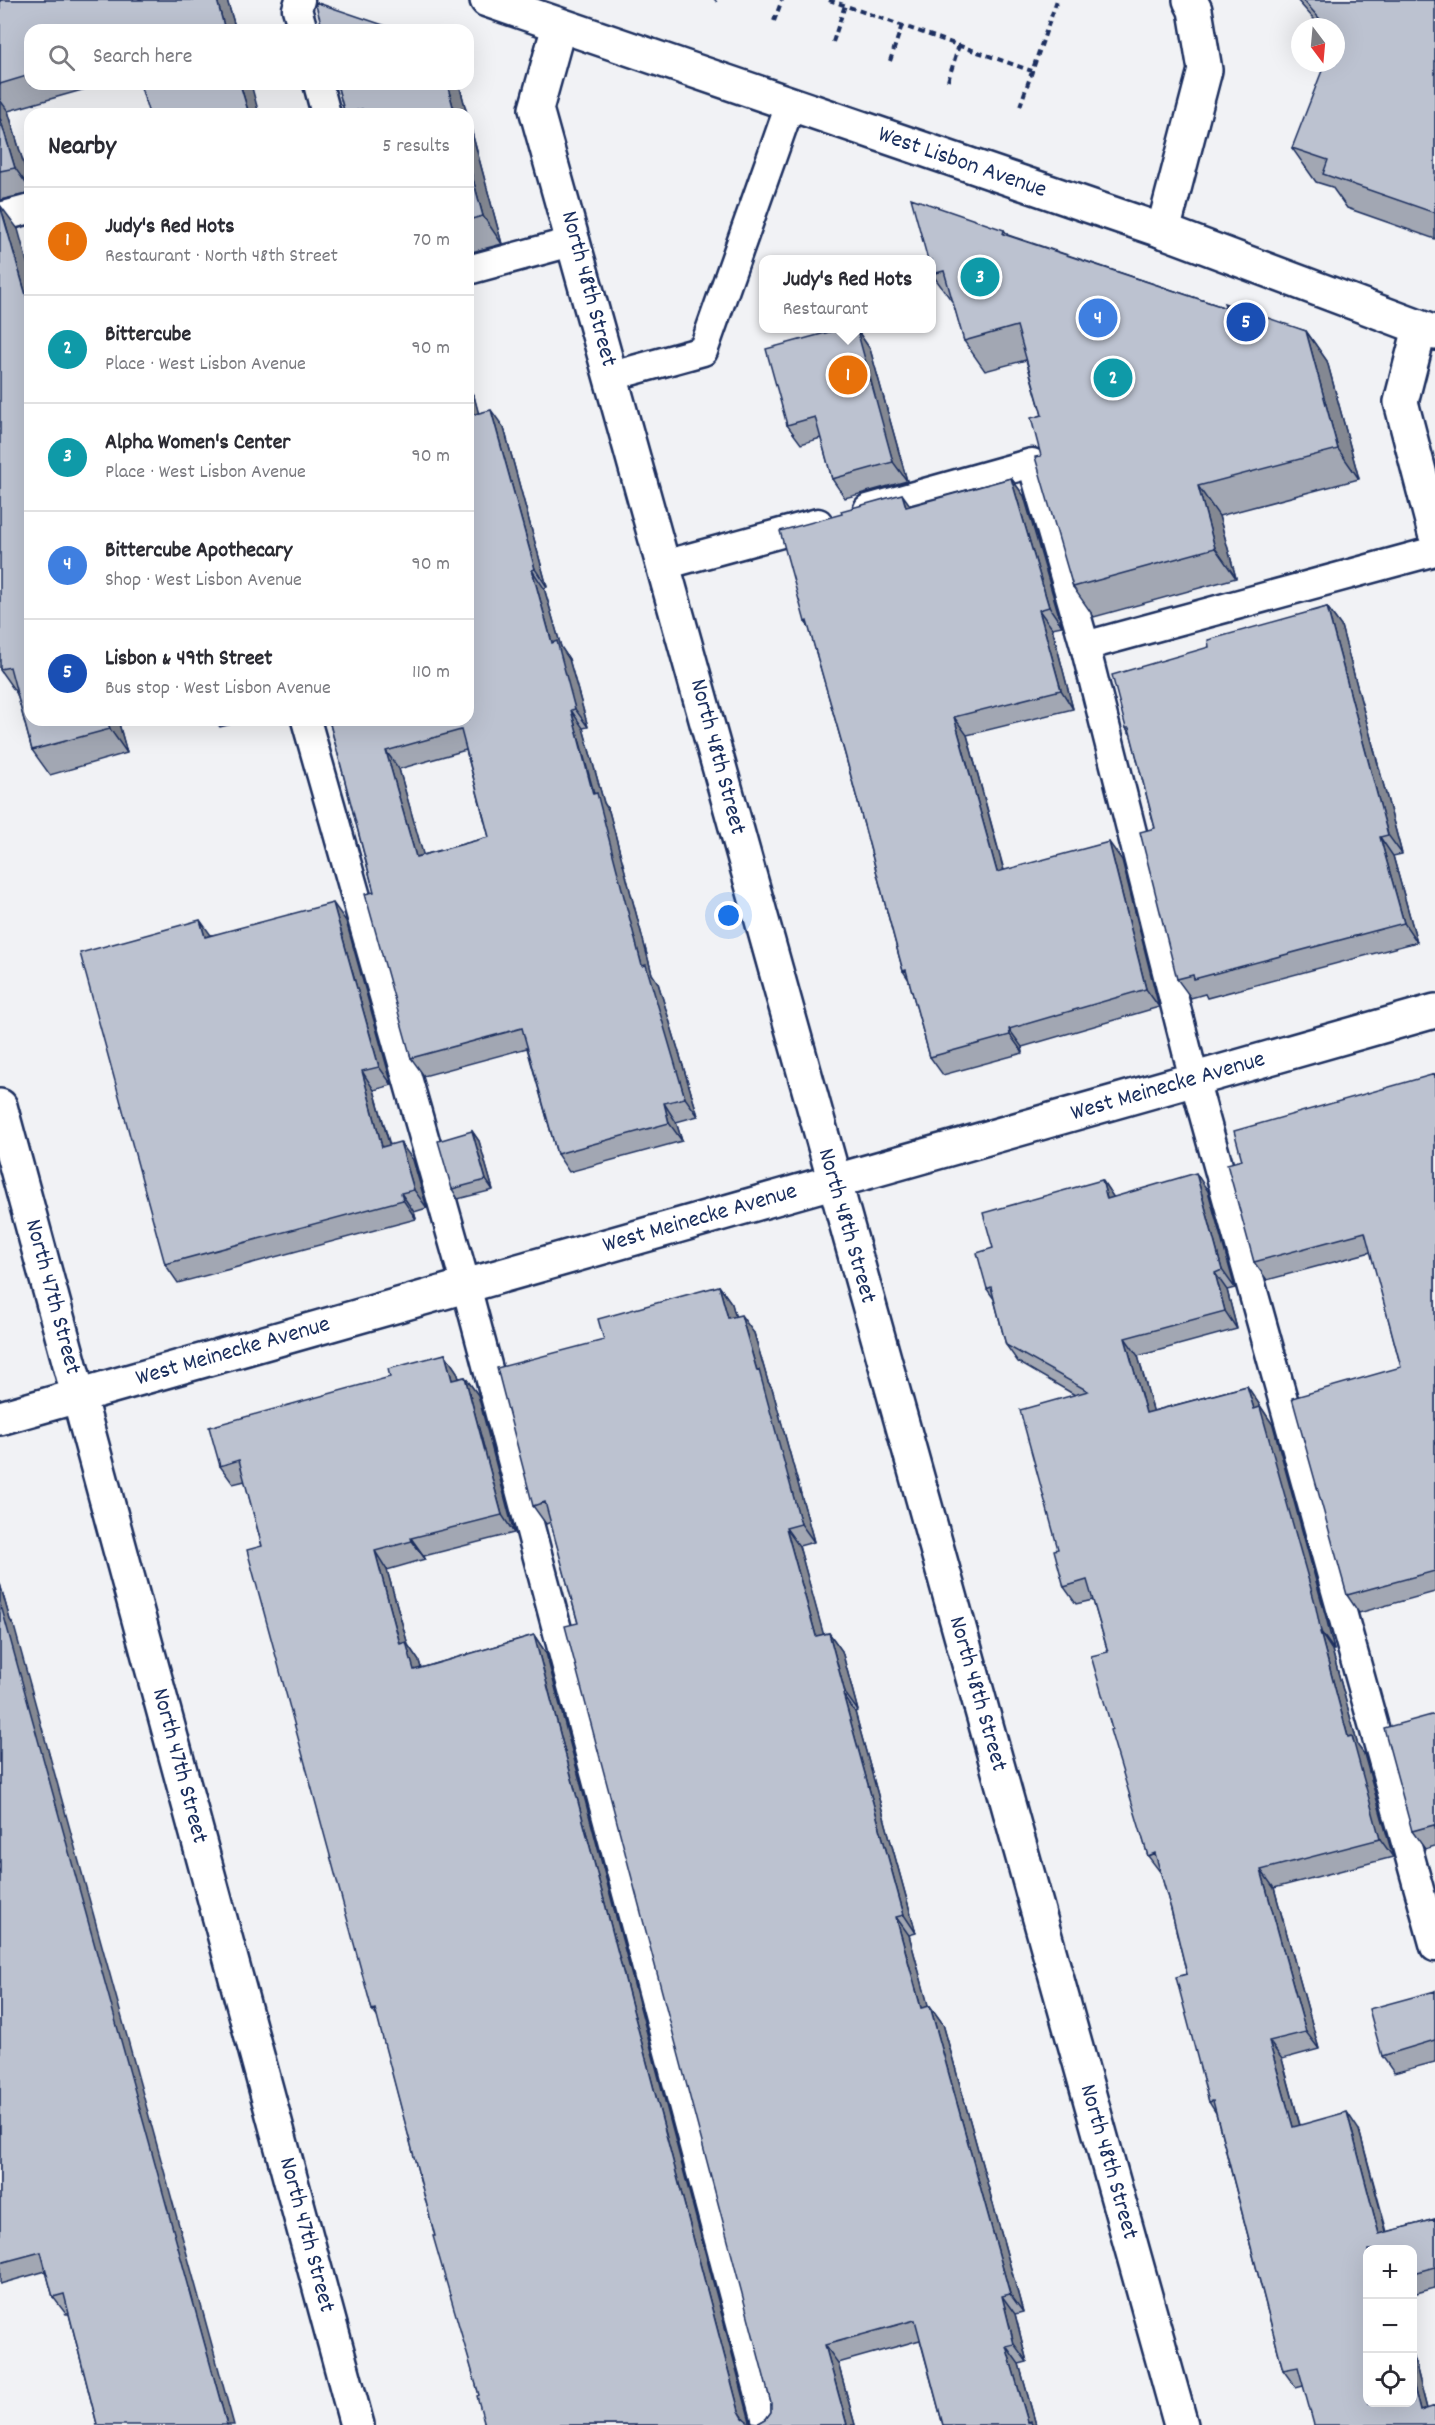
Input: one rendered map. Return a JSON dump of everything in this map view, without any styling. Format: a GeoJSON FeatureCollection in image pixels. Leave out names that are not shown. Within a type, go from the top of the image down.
{"type":"FeatureCollection","features":[{"type":"Feature","properties":{"kind":"street","name":"West Lisbon Avenue"},"geometry":{"type":"LineString","coordinates":[[487,0],[1163,231],[1427,331]]}},
{"type":"Feature","properties":{"kind":"street"},"geometry":{"type":"LineString","coordinates":[[1163,231],[1205,70],[1195,10],[1190,0]]}},
{"type":"Feature","properties":{"kind":"street","name":"North 48th Street"},"geometry":{"type":"LineString","coordinates":[[559,26],[536,109],[575,241],[834,1182],[1181,2425]]}},
{"type":"Feature","properties":{"kind":"street"},"geometry":{"type":"LineString","coordinates":[[1427,331],[1401,402],[1433,519]]}},
{"type":"Feature","properties":{"kind":"street","name":"West Meinecke Avenue"},"geometry":{"type":"LineString","coordinates":[[0,1418],[1435,1011]]}},
{"type":"Feature","properties":{"kind":"street","name":"North 47th Street"},"geometry":{"type":"LineString","coordinates":[[0,1106],[357,2425]]}},
{"type":"Feature","properties":{"kind":"lane"},"geometry":{"type":"LineString","coordinates":[[300,0],[297,9],[301,24]]}},
{"type":"Feature","properties":{"kind":"lane"},"geometry":{"type":"LineString","coordinates":[[320,90],[324,108]]}},
{"type":"Feature","properties":{"kind":"lane"},"geometry":{"type":"LineString","coordinates":[[612,376],[703,351],[790,105]]}},
{"type":"Feature","properties":{"kind":"lane"},"geometry":{"type":"LineString","coordinates":[[0,217],[24,211]]}},
{"type":"Feature","properties":{"kind":"lane"},"geometry":{"type":"LineString","coordinates":[[474,268],[575,241]]}},
{"type":"Feature","properties":{"kind":"lane"},"geometry":{"type":"LineString","coordinates":[[664,565],[1032,464],[1085,646],[1194,1079],[1435,1947]]}},
{"type":"Feature","properties":{"kind":"lane"},"geometry":{"type":"LineString","coordinates":[[1085,646],[1435,551]]}},
{"type":"Feature","properties":{"kind":"lane"},"geometry":{"type":"LineString","coordinates":[[308,726],[465,1286],[768,2425]]}},
{"type":"Feature","properties":{"kind":"path"},"geometry":{"type":"LineString","coordinates":[[774,21],[782,0]]}},
{"type":"Feature","properties":{"kind":"path"},"geometry":{"type":"LineString","coordinates":[[829,0],[1032,71]]}},
{"type":"Feature","properties":{"kind":"path"},"geometry":{"type":"LineString","coordinates":[[1020,106],[1057,0]]}},
{"type":"Feature","properties":{"kind":"path"},"geometry":{"type":"LineString","coordinates":[[833,42],[845,5]]}},
{"type":"Feature","properties":{"kind":"path"},"geometry":{"type":"LineString","coordinates":[[890,61],[902,25]]}},
{"type":"Feature","properties":{"kind":"path"},"geometry":{"type":"LineString","coordinates":[[948,81],[959,45]]}},
{"type":"Feature","properties":{"kind":"building"},"geometry":{"type":"Polygon","coordinates":[[[0,0],[217,0],[223,24],[24,24],[24,77],[0,84],[0,0]]]}},
{"type":"Feature","properties":{"kind":"building"},"geometry":{"type":"Polygon","coordinates":[[[1303,0],[1435,0],[1435,213],[1323,174],[1328,160],[1292,148],[1322,72],[1345,72],[1345,18],[1319,18],[1303,0]]]}},
{"type":"Feature","properties":{"kind":"building"},"geometry":{"type":"Polygon","coordinates":[[[315,2],[380,24],[321,24],[315,2]]]}},
{"type":"Feature","properties":{"kind":"building"},"geometry":{"type":"Polygon","coordinates":[[[142,90],[242,90],[247,108],[147,108],[142,90]]]}},
{"type":"Feature","properties":{"kind":"building"},"geometry":{"type":"Polygon","coordinates":[[[339,90],[449,90],[453,108],[343,108],[339,90]]]}},
{"type":"Feature","properties":{"kind":"building"},"geometry":{"type":"Polygon","coordinates":[[[0,118],[15,168],[0,171],[0,118]]]}},
{"type":"Feature","properties":{"kind":"building"},"geometry":{"type":"Polygon","coordinates":[[[474,183],[483,216],[474,218],[474,183]]]}},
{"type":"Feature","properties":{"kind":"building"},"geometry":{"type":"Polygon","coordinates":[[[911,198],[1004,230],[1003,234],[1226,308],[1224,303],[1306,331],[1338,449],[1198,486],[1215,548],[1073,587],[1035,457],[1041,456],[1031,418],[1042,415],[1017,326],[964,341],[944,271],[936,273],[936,255],[927,255],[911,198]]]}},
{"type":"Feature","properties":{"kind":"building"},"geometry":{"type":"Polygon","coordinates":[[[0,205],[24,288],[24,720],[10,667],[0,669],[0,205]]]}},
{"type":"Feature","properties":{"kind":"building"},"geometry":{"type":"Polygon","coordinates":[[[825,333],[858,333],[893,462],[832,479],[815,417],[787,425],[766,349],[825,333]]]}},
{"type":"Feature","properties":{"kind":"building"},"geometry":{"type":"Polygon","coordinates":[[[491,410],[535,569],[532,570],[552,643],[557,641],[575,709],[571,710],[593,794],[597,793],[642,966],[646,965],[685,1098],[664,1103],[669,1123],[557,1154],[522,1028],[411,1058],[365,894],[374,892],[331,726],[474,726],[474,414],[491,410]],[[461,730],[386,751],[416,857],[489,837],[461,730]]]}},
{"type":"Feature","properties":{"kind":"building"},"geometry":{"type":"Polygon","coordinates":[[[1011,478],[1049,607],[1039,610],[1061,690],[954,717],[997,872],[1109,842],[1146,989],[1009,1029],[1010,1035],[930,1057],[906,970],[903,971],[845,754],[780,531],[902,494],[906,507],[1011,478]]]}},
{"type":"Feature","properties":{"kind":"building"},"geometry":{"type":"Polygon","coordinates":[[[1327,607],[1388,835],[1380,837],[1404,923],[1194,979],[1193,975],[1177,979],[1140,832],[1155,828],[1129,728],[1126,728],[1112,675],[1209,647],[1208,640],[1327,607]]]}},
{"type":"Feature","properties":{"kind":"building"},"geometry":{"type":"Polygon","coordinates":[[[26,726],[109,726],[110,729],[32,750],[26,726]]]}},
{"type":"Feature","properties":{"kind":"building"},"geometry":{"type":"Polygon","coordinates":[[[333,903],[379,1067],[362,1071],[382,1147],[400,1142],[414,1190],[401,1193],[403,1200],[165,1264],[80,953],[200,920],[205,937],[333,903]]]}},
{"type":"Feature","properties":{"kind":"building"},"geometry":{"type":"Polygon","coordinates":[[[1435,1074],[1435,1571],[1347,1595],[1292,1398],[1401,1367],[1365,1232],[1254,1262],[1227,1164],[1242,1160],[1234,1131],[1435,1074]]]}},
{"type":"Feature","properties":{"kind":"building"},"geometry":{"type":"Polygon","coordinates":[[[472,1131],[486,1180],[452,1189],[438,1141],[472,1131]]]}},
{"type":"Feature","properties":{"kind":"building"},"geometry":{"type":"Polygon","coordinates":[[[1196,1173],[1222,1270],[1215,1273],[1225,1311],[1125,1338],[1146,1413],[1247,1386],[1254,1409],[1260,1407],[1315,1603],[1320,1632],[1348,1737],[1352,1736],[1380,1839],[1261,1870],[1306,2032],[1269,2041],[1293,2127],[1347,2112],[1379,2234],[1435,2219],[1435,2267],[1417,2272],[1417,2245],[1363,2245],[1363,2407],[1417,2407],[1417,2399],[1420,2411],[1435,2406],[1435,2425],[1314,2425],[1298,2367],[1283,2370],[1213,2101],[1209,2102],[1176,1977],[1187,1974],[1171,1909],[1155,1853],[1148,1856],[1110,1730],[1112,1729],[1091,1656],[1108,1652],[1087,1580],[1064,1587],[1054,1550],[1058,1549],[1020,1410],[1088,1391],[1006,1345],[991,1287],[987,1289],[977,1253],[993,1248],[983,1213],[1102,1180],[1107,1199],[1196,1173]]]}},
{"type":"Feature","properties":{"kind":"building"},"geometry":{"type":"Polygon","coordinates":[[[719,1286],[728,1318],[741,1315],[757,1371],[759,1370],[801,1524],[786,1528],[816,1636],[829,1633],[845,1693],[843,1694],[904,1915],[896,1917],[921,2008],[930,2006],[1010,2294],[1002,2296],[1014,2344],[1006,2346],[1028,2422],[1031,2421],[1032,2425],[943,2425],[915,2320],[825,2345],[847,2425],[485,2425],[477,2396],[479,2395],[433,2236],[435,2236],[375,2009],[372,2010],[247,1550],[262,1546],[239,1460],[220,1466],[209,1427],[390,1377],[388,1369],[445,1354],[452,1380],[465,1377],[502,1515],[411,1538],[412,1541],[375,1551],[400,1644],[406,1642],[414,1670],[534,1635],[739,2411],[750,2423],[759,2423],[771,2412],[771,2403],[565,1626],[578,1623],[545,1502],[533,1506],[497,1368],[604,1340],[598,1319],[719,1286]]]}},
{"type":"Feature","properties":{"kind":"building"},"geometry":{"type":"Polygon","coordinates":[[[0,1609],[2,1609],[227,2425],[95,2425],[97,2424],[64,2294],[53,2297],[41,2252],[0,2263],[0,1609]]]}},
{"type":"Feature","properties":{"kind":"building"},"geometry":{"type":"Polygon","coordinates":[[[1435,1714],[1435,1827],[1434,1825],[1412,1831],[1384,1728],[1435,1714]]]}},
{"type":"Feature","properties":{"kind":"building"},"geometry":{"type":"Polygon","coordinates":[[[1435,1991],[1435,2040],[1382,2056],[1369,2009],[1435,1991]]]}},
{"type":"Feature","properties":{"kind":"place","name":"Alpha Women's Center"},"geometry":{"type":"Point","coordinates":[980,277]}},
{"type":"Feature","properties":{"kind":"place","name":"Bittercube Apothecary"},"geometry":{"type":"Point","coordinates":[1098,318]}},
{"type":"Feature","properties":{"kind":"place","name":"Lisbon & 49th Street"},"geometry":{"type":"Point","coordinates":[1246,322]}},
{"type":"Feature","properties":{"kind":"place","name":"Judy's Red Hots"},"geometry":{"type":"Point","coordinates":[848,375]}},
{"type":"Feature","properties":{"kind":"place","name":"Bittercube"},"geometry":{"type":"Point","coordinates":[1113,378]}}]}
